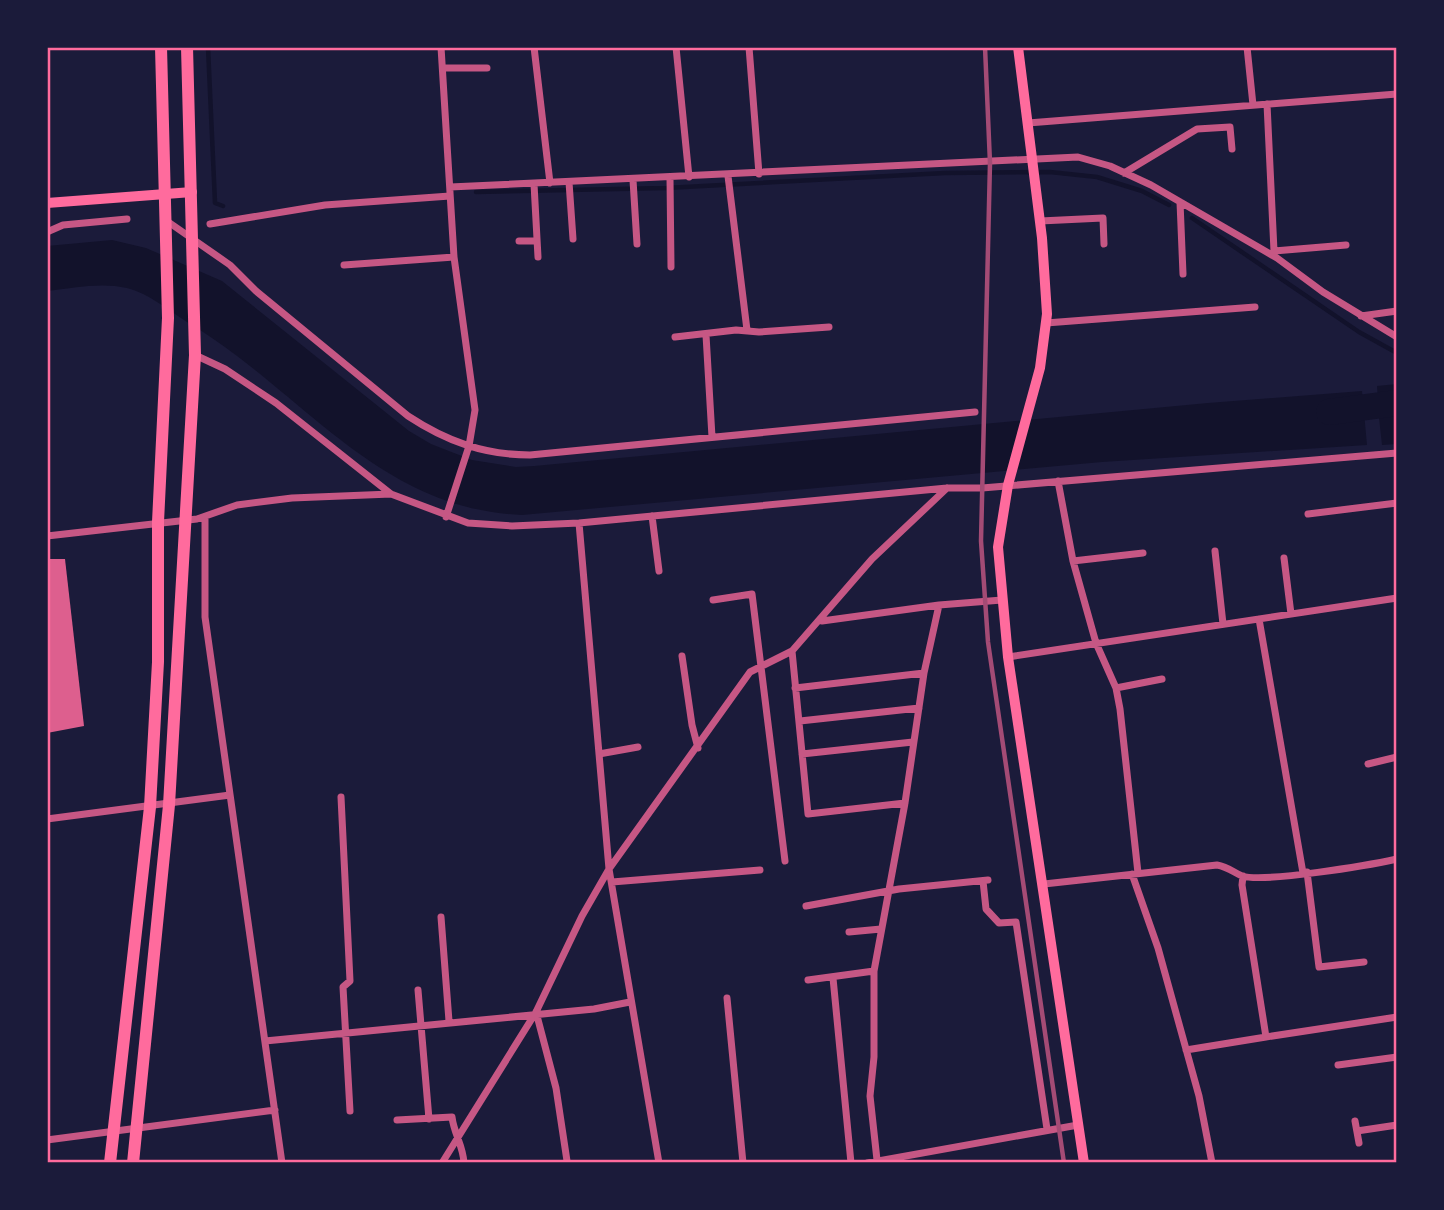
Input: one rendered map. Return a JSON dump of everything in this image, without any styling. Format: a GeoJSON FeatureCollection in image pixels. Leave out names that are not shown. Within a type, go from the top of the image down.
{"type":"FeatureCollection","features":[{"type":"Feature","properties":{"kind":"highway"},"geometry":{"type":"LineString","coordinates":[[110,1163],[150,807],[158,662],[158,522],[168,318],[161,47]]}},
{"type":"Feature","properties":{"kind":"highway"},"geometry":{"type":"LineString","coordinates":[[133,1163],[169,806],[180,656],[195,350],[187,47]]}},
{"type":"Feature","properties":{"kind":"main road"},"geometry":{"type":"LineString","coordinates":[[1018,47],[1040,221],[1046,323],[1029,411],[1009,482],[998,547],[1008,657],[1084,1163]]}},
{"type":"Feature","properties":{"kind":"main road"},"geometry":{"type":"LineString","coordinates":[[47,203],[192,192]]}},
{"type":"Feature","properties":{"kind":"street"},"geometry":{"type":"LineString","coordinates":[[442,47],[454,257],[475,410],[468,449],[448,513]]}},
{"type":"Feature","properties":{"kind":"street"},"geometry":{"type":"LineString","coordinates":[[534,47],[550,183]]}},
{"type":"Feature","properties":{"kind":"street"},"geometry":{"type":"LineString","coordinates":[[676,47],[689,177]]}},
{"type":"Feature","properties":{"kind":"street"},"geometry":{"type":"LineString","coordinates":[[749,47],[759,174]]}},
{"type":"Feature","properties":{"kind":"street"},"geometry":{"type":"LineString","coordinates":[[1247,47],[1253,105]]}},
{"type":"Feature","properties":{"kind":"street"},"geometry":{"type":"LineString","coordinates":[[443,68],[487,68]]}},
{"type":"Feature","properties":{"kind":"street"},"geometry":{"type":"LineString","coordinates":[[1028,123],[1397,94]]}},
{"type":"Feature","properties":{"kind":"street"},"geometry":{"type":"LineString","coordinates":[[1266,104],[1272,253]]}},
{"type":"Feature","properties":{"kind":"street"},"geometry":{"type":"LineString","coordinates":[[1124,173],[1196,129],[1230,127],[1232,149]]}},
{"type":"Feature","properties":{"kind":"street"},"geometry":{"type":"LineString","coordinates":[[450,187],[727,176],[1078,157],[1124,173],[1272,253],[1397,337]]}},
{"type":"Feature","properties":{"kind":"street"},"geometry":{"type":"LineString","coordinates":[[727,176],[747,330]]}},
{"type":"Feature","properties":{"kind":"street"},"geometry":{"type":"LineString","coordinates":[[670,178],[671,267]]}},
{"type":"Feature","properties":{"kind":"street"},"geometry":{"type":"LineString","coordinates":[[633,180],[637,244]]}},
{"type":"Feature","properties":{"kind":"street"},"geometry":{"type":"LineString","coordinates":[[569,182],[573,239]]}},
{"type":"Feature","properties":{"kind":"street"},"geometry":{"type":"LineString","coordinates":[[534,184],[538,257]]}},
{"type":"Feature","properties":{"kind":"street"},"geometry":{"type":"LineString","coordinates":[[210,224],[325,205],[450,196]]}},
{"type":"Feature","properties":{"kind":"street"},"geometry":{"type":"LineString","coordinates":[[1180,202],[1183,274]]}},
{"type":"Feature","properties":{"kind":"street"},"geometry":{"type":"LineString","coordinates":[[1040,221],[1103,218],[1104,244]]}},
{"type":"Feature","properties":{"kind":"street"},"geometry":{"type":"LineString","coordinates":[[47,232],[63,225],[127,219]]}},
{"type":"Feature","properties":{"kind":"street"},"geometry":{"type":"LineString","coordinates":[[164,219],[230,265],[256,291],[408,415],[433,432],[468,449],[498,455],[530,455],[975,412]]}},
{"type":"Feature","properties":{"kind":"street"},"geometry":{"type":"LineString","coordinates":[[519,241],[537,241]]}},
{"type":"Feature","properties":{"kind":"street"},"geometry":{"type":"LineString","coordinates":[[1272,253],[1346,245]]}},
{"type":"Feature","properties":{"kind":"street"},"geometry":{"type":"LineString","coordinates":[[344,265],[454,257]]}},
{"type":"Feature","properties":{"kind":"street"},"geometry":{"type":"LineString","coordinates":[[1046,323],[1255,307]]}},
{"type":"Feature","properties":{"kind":"street"},"geometry":{"type":"LineString","coordinates":[[1362,316],[1397,311]]}},
{"type":"Feature","properties":{"kind":"street"},"geometry":{"type":"LineString","coordinates":[[675,337],[747,330],[828,327]]}},
{"type":"Feature","properties":{"kind":"street"},"geometry":{"type":"LineString","coordinates":[[706,335],[712,437]]}},
{"type":"Feature","properties":{"kind":"street"},"geometry":{"type":"LineString","coordinates":[[195,350],[276,403],[391,494],[489,526],[579,523],[1009,482],[1058,481],[1397,453]]}},
{"type":"Feature","properties":{"kind":"street"},"geometry":{"type":"LineString","coordinates":[[1058,481],[1073,561],[1096,643],[1115,688],[1123,722],[1135,874],[1199,1096],[1212,1163]]}},
{"type":"Feature","properties":{"kind":"street"},"geometry":{"type":"LineString","coordinates":[[442,1163],[536,1012],[582,916],[609,869],[750,672],[792,651],[822,621],[872,559],[947,488]]}},
{"type":"Feature","properties":{"kind":"street"},"geometry":{"type":"LineString","coordinates":[[47,536],[205,517],[237,505],[292,498],[391,494]]}},
{"type":"Feature","properties":{"kind":"street"},"geometry":{"type":"LineString","coordinates":[[1308,514],[1397,503]]}},
{"type":"Feature","properties":{"kind":"street"},"geometry":{"type":"LineString","coordinates":[[652,516],[659,570]]}},
{"type":"Feature","properties":{"kind":"street"},"geometry":{"type":"LineString","coordinates":[[205,517],[205,617],[282,1163]]}},
{"type":"Feature","properties":{"kind":"street"},"geometry":{"type":"LineString","coordinates":[[579,523],[609,869],[659,1163]]}},
{"type":"Feature","properties":{"kind":"street"},"geometry":{"type":"LineString","coordinates":[[1215,551],[1223,624]]}},
{"type":"Feature","properties":{"kind":"street"},"geometry":{"type":"LineString","coordinates":[[1073,561],[1143,553]]}},
{"type":"Feature","properties":{"kind":"street"},"geometry":{"type":"LineString","coordinates":[[1283,558],[1291,614]]}},
{"type":"Feature","properties":{"kind":"street"},"geometry":{"type":"LineString","coordinates":[[713,600],[752,594],[785,861]]}},
{"type":"Feature","properties":{"kind":"street"},"geometry":{"type":"LineString","coordinates":[[1008,657],[1397,598]]}},
{"type":"Feature","properties":{"kind":"street"},"geometry":{"type":"LineString","coordinates":[[822,621],[939,605],[1002,600]]}},
{"type":"Feature","properties":{"kind":"street"},"geometry":{"type":"LineString","coordinates":[[877,1160],[870,1096],[874,1057],[874,971],[905,803],[924,673],[939,605]]}},
{"type":"Feature","properties":{"kind":"street"},"geometry":{"type":"LineString","coordinates":[[1259,619],[1305,873],[1319,967],[1364,962]]}},
{"type":"Feature","properties":{"kind":"street"},"geometry":{"type":"LineString","coordinates":[[792,651],[808,814],[905,803]]}},
{"type":"Feature","properties":{"kind":"street"},"geometry":{"type":"LineString","coordinates":[[682,656],[698,748]]}},
{"type":"Feature","properties":{"kind":"street"},"geometry":{"type":"LineString","coordinates":[[795,688],[924,673]]}},
{"type":"Feature","properties":{"kind":"street"},"geometry":{"type":"LineString","coordinates":[[1115,688],[1162,679]]}},
{"type":"Feature","properties":{"kind":"street"},"geometry":{"type":"LineString","coordinates":[[800,721],[919,708]]}},
{"type":"Feature","properties":{"kind":"street"},"geometry":{"type":"LineString","coordinates":[[802,754],[914,742]]}},
{"type":"Feature","properties":{"kind":"street"},"geometry":{"type":"LineString","coordinates":[[600,754],[638,747]]}},
{"type":"Feature","properties":{"kind":"street"},"geometry":{"type":"LineString","coordinates":[[1368,764],[1397,757]]}},
{"type":"Feature","properties":{"kind":"street"},"geometry":{"type":"LineString","coordinates":[[47,820],[169,806],[230,795]]}},
{"type":"Feature","properties":{"kind":"street"},"geometry":{"type":"LineString","coordinates":[[341,797],[350,981],[343,987],[350,1111]]}},
{"type":"Feature","properties":{"kind":"street"},"geometry":{"type":"LineString","coordinates":[[1044,884],[1217,865],[1229,867],[1243,876],[1305,873],[1397,859]]}},
{"type":"Feature","properties":{"kind":"street"},"geometry":{"type":"LineString","coordinates":[[612,882],[760,870]]}},
{"type":"Feature","properties":{"kind":"street"},"geometry":{"type":"LineString","coordinates":[[1243,876],[1242,885],[1266,1037]]}},
{"type":"Feature","properties":{"kind":"street"},"geometry":{"type":"LineString","coordinates":[[806,906],[888,892],[986,881],[986,909],[999,923],[1016,922],[1046,1129]]}},
{"type":"Feature","properties":{"kind":"street"},"geometry":{"type":"LineString","coordinates":[[441,917],[449,1021]]}},
{"type":"Feature","properties":{"kind":"street"},"geometry":{"type":"LineString","coordinates":[[849,932],[881,929]]}},
{"type":"Feature","properties":{"kind":"street"},"geometry":{"type":"LineString","coordinates":[[808,979],[874,971]]}},
{"type":"Feature","properties":{"kind":"street"},"geometry":{"type":"LineString","coordinates":[[833,978],[851,1163]]}},
{"type":"Feature","properties":{"kind":"street"},"geometry":{"type":"LineString","coordinates":[[418,990],[429,1119]]}},
{"type":"Feature","properties":{"kind":"street"},"geometry":{"type":"LineString","coordinates":[[727,998],[743,1163]]}},
{"type":"Feature","properties":{"kind":"street"},"geometry":{"type":"LineString","coordinates":[[265,1041],[536,1012],[594,1009],[630,1002]]}},
{"type":"Feature","properties":{"kind":"street"},"geometry":{"type":"LineString","coordinates":[[536,1012],[556,1088],[567,1161]]}},
{"type":"Feature","properties":{"kind":"street"},"geometry":{"type":"LineString","coordinates":[[1185,1050],[1397,1017]]}},
{"type":"Feature","properties":{"kind":"street"},"geometry":{"type":"LineString","coordinates":[[1338,1065],[1397,1057]]}},
{"type":"Feature","properties":{"kind":"street"},"geometry":{"type":"LineString","coordinates":[[47,1140],[275,1110]]}},
{"type":"Feature","properties":{"kind":"street"},"geometry":{"type":"LineString","coordinates":[[397,1120],[452,1117],[463,1146],[464,1163]]}},
{"type":"Feature","properties":{"kind":"street"},"geometry":{"type":"LineString","coordinates":[[1355,1121],[1359,1143]]}},
{"type":"Feature","properties":{"kind":"street"},"geometry":{"type":"LineString","coordinates":[[867,1163],[912,1152],[1078,1125]]}},
{"type":"Feature","properties":{"kind":"street"},"geometry":{"type":"LineString","coordinates":[[1357,1131],[1397,1125]]}},
{"type":"Feature","properties":{"kind":"street"},"geometry":{"type":"LineString","coordinates":[[912,1152],[913,1163]]}},
{"type":"Feature","properties":{"kind":"shaded area"},"geometry":{"type":"Polygon","coordinates":[[[112,240],[146,248],[222,281],[409,431],[431,444],[472,460],[516,467],[534,466],[1362,391],[1367,445],[1102,462],[522,515],[471,508],[425,492],[383,469],[343,442],[228,350],[143,294],[127,288],[107,286],[47,291],[47,246],[112,240]]]}},
{"type":"Feature","properties":{"kind":"shaded area"},"geometry":{"type":"Polygon","coordinates":[[[1397,384],[1397,444],[1382,445],[1379,418],[1382,414],[1379,414],[1377,386],[1397,384]]]}},
{"type":"Feature","properties":{"kind":"building"},"geometry":{"type":"Polygon","coordinates":[[[47,559],[65,559],[84,726],[47,733],[47,559]]]}},
{"type":"Feature","properties":{"kind":"waterway"},"geometry":{"type":"LineString","coordinates":[[208,47],[215,203],[223,206]]}},
{"type":"Feature","properties":{"kind":"waterway"},"geometry":{"type":"LineString","coordinates":[[476,192],[666,188],[945,173],[1050,172],[1097,177],[1142,191],[1169,205]]}},
{"type":"Feature","properties":{"kind":"waterway"},"geometry":{"type":"LineString","coordinates":[[1192,218],[1359,332],[1397,353]]}},
{"type":"Feature","properties":{"kind":"waterway"},"geometry":{"type":"LineString","coordinates":[[1329,412],[1397,403]]}},
{"type":"Feature","properties":{"kind":"railway"},"geometry":{"type":"LineString","coordinates":[[985,47],[990,163],[981,541],[988,642],[1064,1163]]}}]}
